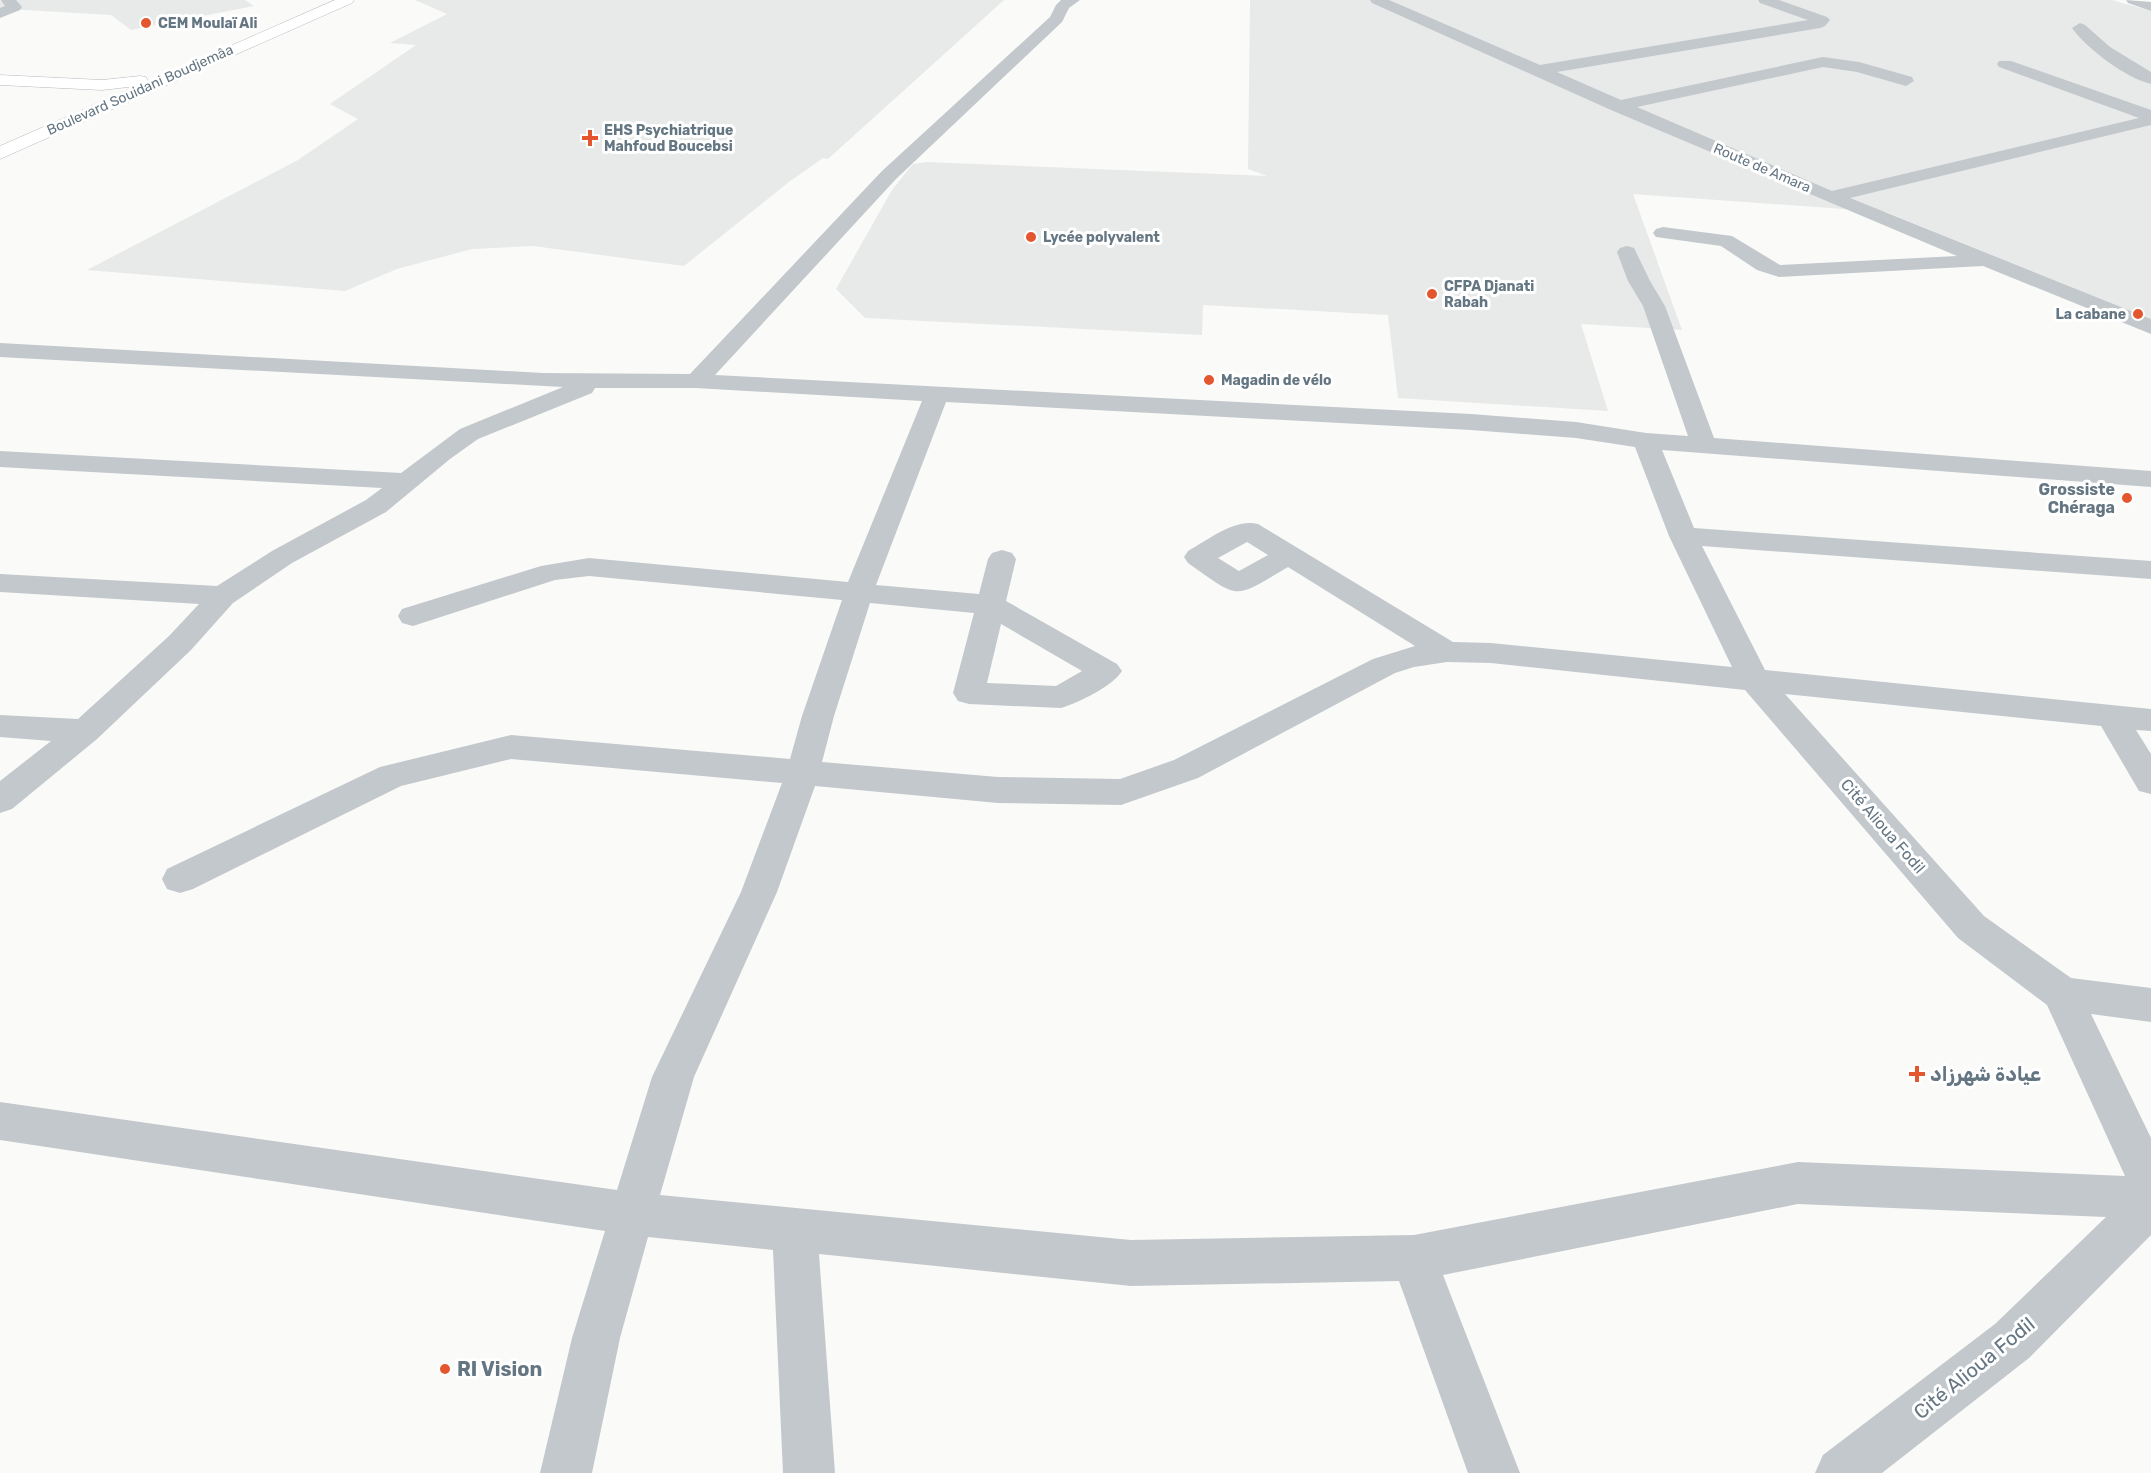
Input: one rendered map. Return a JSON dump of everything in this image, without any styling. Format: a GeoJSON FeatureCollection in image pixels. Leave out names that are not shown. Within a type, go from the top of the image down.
{"type":"FeatureCollection","features":[{"type":"Feature","properties":{"kind":"main road","name":"Boulevard Souidani Boudjemâa"},"geometry":{"type":"LineString","coordinates":[[0,153],[199,63],[347,0]]}},
{"type":"Feature","properties":{"kind":"main road"},"geometry":{"type":"LineString","coordinates":[[0,80],[102,85],[137,82],[199,63]]}},
{"type":"Feature","properties":{"kind":"main road"},"geometry":{"type":"LineString","coordinates":[[102,85],[109,89],[111,96],[108,105]]}},
{"type":"Feature","properties":{"kind":"street"},"geometry":{"type":"LineString","coordinates":[[0,13],[15,7],[8,0]]}},
{"type":"Feature","properties":{"kind":"street"},"geometry":{"type":"LineString","coordinates":[[696,381],[889,175],[1057,19],[1063,4],[1073,0]]}},
{"type":"Feature","properties":{"kind":"street","name":"Route de Amara"},"geometry":{"type":"LineString","coordinates":[[1377,0],[1830,197],[2151,327]]}},
{"type":"Feature","properties":{"kind":"street"},"geometry":{"type":"LineString","coordinates":[[1539,70],[1820,23],[1822,20],[1765,0]]}},
{"type":"Feature","properties":{"kind":"street"},"geometry":{"type":"LineString","coordinates":[[2133,0],[2151,8]]}},
{"type":"Feature","properties":{"kind":"street"},"geometry":{"type":"LineString","coordinates":[[2080,28],[2091,42],[2102,50],[2151,79]]}},
{"type":"Feature","properties":{"kind":"street"},"geometry":{"type":"LineString","coordinates":[[1617,106],[1823,62],[1859,67],[1906,81]]}},
{"type":"Feature","properties":{"kind":"street"},"geometry":{"type":"LineString","coordinates":[[2005,64],[2151,118]]}},
{"type":"Feature","properties":{"kind":"street"},"geometry":{"type":"LineString","coordinates":[[1830,197],[2151,118]]}},
{"type":"Feature","properties":{"kind":"street"},"geometry":{"type":"LineString","coordinates":[[2128,125],[2151,133]]}},
{"type":"Feature","properties":{"kind":"street"},"geometry":{"type":"LineString","coordinates":[[1663,233],[1725,240],[1763,266],[1779,271],[1987,260]]}},
{"type":"Feature","properties":{"kind":"street"},"geometry":{"type":"LineString","coordinates":[[1627,252],[1654,306],[1704,445]]}},
{"type":"Feature","properties":{"kind":"street"},"geometry":{"type":"LineString","coordinates":[[0,350],[543,380],[696,381],[1514,424],[1576,430],[1646,441],[2151,479]]}},
{"type":"Feature","properties":{"kind":"street"},"geometry":{"type":"LineString","coordinates":[[0,800],[85,731],[180,643],[223,596],[282,557],[376,506],[469,434],[554,398],[604,380]]}},
{"type":"Feature","properties":{"kind":"street"},"geometry":{"type":"LineString","coordinates":[[566,1473],[596,1338],[673,1077],[759,892],[803,772],[818,716],[859,592],[937,393]]}},
{"type":"Feature","properties":{"kind":"street","name":"Cité Alioua Fodil"},"geometry":{"type":"LineString","coordinates":[[1646,441],[1683,536],[1754,679],[1971,927],[2062,994],[2151,1185]]}},
{"type":"Feature","properties":{"kind":"street"},"geometry":{"type":"LineString","coordinates":[[0,459],[406,481]]}},
{"type":"Feature","properties":{"kind":"street"},"geometry":{"type":"LineString","coordinates":[[1683,536],[2151,570]]}},
{"type":"Feature","properties":{"kind":"street"},"geometry":{"type":"LineString","coordinates":[[1288,555],[1447,652]]}},
{"type":"Feature","properties":{"kind":"street"},"geometry":{"type":"LineString","coordinates":[[413,616],[551,572],[590,567],[991,605],[1002,559]]}},
{"type":"Feature","properties":{"kind":"street"},"geometry":{"type":"LineString","coordinates":[[0,584],[223,596]]}},
{"type":"Feature","properties":{"kind":"street"},"geometry":{"type":"LineString","coordinates":[[180,879],[392,776],[511,747],[998,790],[1121,792],[1186,769],[1384,666],[1410,657],[1447,652],[1491,653],[2002,704],[2112,718],[2151,720]]}},
{"type":"Feature","properties":{"kind":"street"},"geometry":{"type":"LineString","coordinates":[[2112,718],[2151,782]]}},
{"type":"Feature","properties":{"kind":"street"},"geometry":{"type":"LineString","coordinates":[[0,726],[85,731]]}},
{"type":"Feature","properties":{"kind":"street"},"geometry":{"type":"LineString","coordinates":[[2062,994],[2151,1005]]}},
{"type":"Feature","properties":{"kind":"street"},"geometry":{"type":"LineString","coordinates":[[0,1121],[632,1214],[1131,1263],[1414,1258],[1798,1183],[2151,1198]]}},
{"type":"Feature","properties":{"kind":"street","name":"Cité Alioua Fodil"},"geometry":{"type":"LineString","coordinates":[[1841,1473],[2013,1341],[2151,1204]]}},
{"type":"Feature","properties":{"kind":"street"},"geometry":{"type":"LineString","coordinates":[[795,1230],[809,1473]]}},
{"type":"Feature","properties":{"kind":"street"},"geometry":{"type":"LineString","coordinates":[[1414,1258],[1494,1473]]}},
{"type":"Feature","properties":{"kind":"shaded area","name":"CEM Moulaï Ali"},"geometry":{"type":"Polygon","coordinates":[[[0,0],[245,0],[254,6],[131,30],[111,15],[8,9],[0,12],[0,0]]]}},
{"type":"Feature","properties":{"kind":"shaded area","name":"EHS Psychiatrique Mahfoud Boucebsi"},"geometry":{"type":"Polygon","coordinates":[[[415,0],[1004,0],[828,159],[823,158],[789,182],[684,266],[533,246],[472,249],[397,269],[345,291],[87,270],[298,160],[358,119],[330,104],[416,45],[390,43],[447,14],[415,0]]]}},
{"type":"Feature","properties":{"kind":"shaded area"},"geometry":{"type":"Polygon","coordinates":[[[1250,0],[2112,0],[2151,11],[2151,319],[1886,212],[1633,194],[1682,330],[1581,324],[1608,411],[1398,398],[1388,315],[1203,305],[1202,335],[865,318],[836,289],[892,190],[913,164],[926,162],[1267,176],[1248,169],[1250,0]]]}},
{"type":"Feature","properties":{"kind":"place","name":"CEM Moulaï Ali"},"geometry":{"type":"Point","coordinates":[146,23]}},
{"type":"Feature","properties":{"kind":"place","name":"EHS Psychiatrique Mahfoud Boucebsi"},"geometry":{"type":"Point","coordinates":[590,138]}},
{"type":"Feature","properties":{"kind":"place","name":"Lycée polyvalent"},"geometry":{"type":"Point","coordinates":[1031,237]}},
{"type":"Feature","properties":{"kind":"place","name":"CFPA Djanati Rabah"},"geometry":{"type":"Point","coordinates":[1432,294]}},
{"type":"Feature","properties":{"kind":"place","name":"La cabane"},"geometry":{"type":"Point","coordinates":[2138,314]}},
{"type":"Feature","properties":{"kind":"place","name":"Magadin de vélo"},"geometry":{"type":"Point","coordinates":[1209,380]}},
{"type":"Feature","properties":{"kind":"place","name":"Grossiste Chéraga"},"geometry":{"type":"Point","coordinates":[2127,498]}},
{"type":"Feature","properties":{"kind":"place","name":"عيادة شهرزاد"},"geometry":{"type":"Point","coordinates":[1917,1074]}},
{"type":"Feature","properties":{"kind":"place","name":"RI Vision"},"geometry":{"type":"Point","coordinates":[445,1369]}}]}
